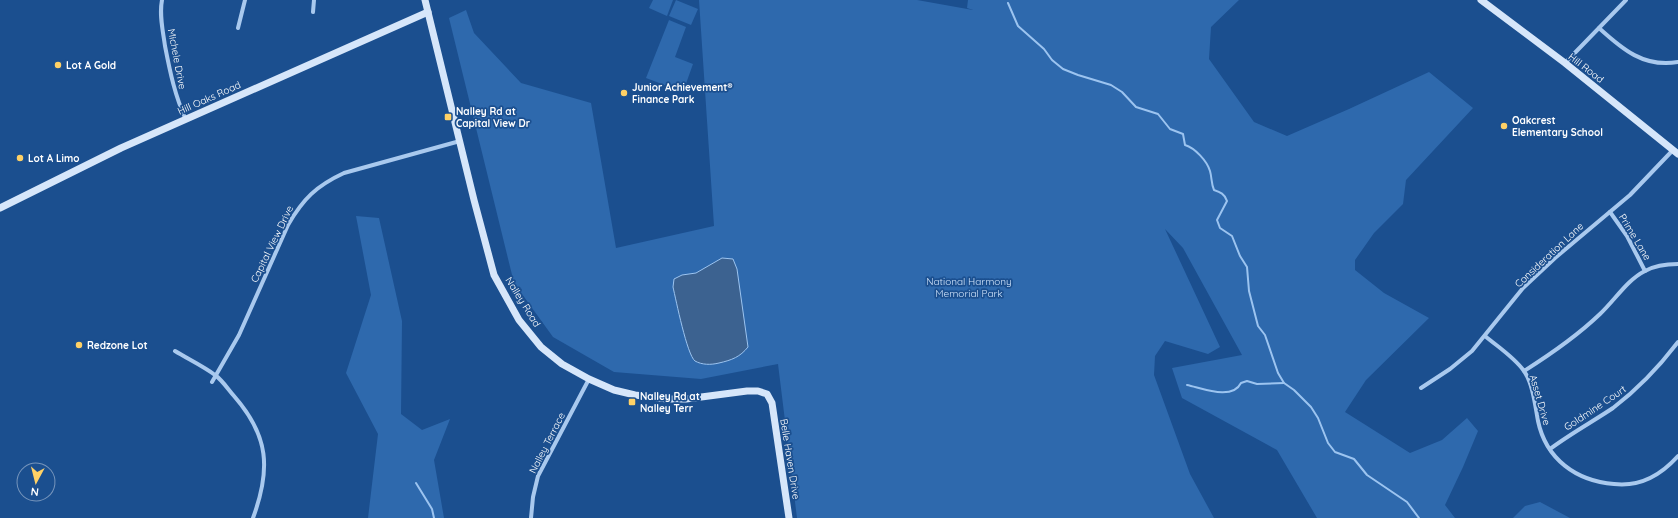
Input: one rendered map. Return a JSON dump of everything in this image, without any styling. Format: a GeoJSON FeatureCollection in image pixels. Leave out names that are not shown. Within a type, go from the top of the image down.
{"type":"FeatureCollection","features":[{"type":"Feature","properties":{"kind":"street","name":"Michele Drive"},"geometry":{"type":"LineString","coordinates":[[162,0],[160,9],[161,22],[172,84],[178,104],[186,120]]}},
{"type":"Feature","properties":{"kind":"street"},"geometry":{"type":"LineString","coordinates":[[238,28],[245,0]]}},
{"type":"Feature","properties":{"kind":"street"},"geometry":{"type":"LineString","coordinates":[[313,12],[314,0]]}},
{"type":"Feature","properties":{"kind":"street","name":"Nalley Road"},"geometry":{"type":"LineString","coordinates":[[425,0],[479,221],[494,275],[519,320],[541,346],[562,364],[589,379],[627,393],[686,399],[758,391],[767,394],[772,403]]}},
{"type":"Feature","properties":{"kind":"street","name":"Hill Road"},"geometry":{"type":"LineString","coordinates":[[1480,0],[1565,63],[1675,152]]}},
{"type":"Feature","properties":{"kind":"street"},"geometry":{"type":"LineString","coordinates":[[1565,63],[1626,0]]}},
{"type":"Feature","properties":{"kind":"street","name":"Hill Oaks Road"},"geometry":{"type":"LineString","coordinates":[[0,208],[90,163],[428,12]]}},
{"type":"Feature","properties":{"kind":"street"},"geometry":{"type":"LineString","coordinates":[[1599,28],[1620,48],[1634,56],[1651,61],[1678,62]]}},
{"type":"Feature","properties":{"kind":"street","name":"Capital View Drive"},"geometry":{"type":"LineString","coordinates":[[212,382],[239,335],[288,225],[297,209],[308,196],[326,181],[344,173],[460,141]]}},
{"type":"Feature","properties":{"kind":"street","name":"Consideration Lane"},"geometry":{"type":"LineString","coordinates":[[1421,388],[1459,362],[1485,336],[1523,288],[1574,241],[1642,184],[1675,152]]}},
{"type":"Feature","properties":{"kind":"street","name":"Prime Lane"},"geometry":{"type":"LineString","coordinates":[[1610,212],[1622,229],[1645,271]]}},
{"type":"Feature","properties":{"kind":"street","name":"Asset Drive"},"geometry":{"type":"LineString","coordinates":[[1524,371],[1557,349],[1590,324],[1636,278],[1645,271],[1665,265],[1678,264]]}},
{"type":"Feature","properties":{"kind":"street","name":"Asset Drive"},"geometry":{"type":"LineString","coordinates":[[1485,336],[1508,354],[1524,371],[1532,391],[1540,428],[1550,449],[1562,464],[1579,476],[1602,483],[1629,485],[1652,477],[1667,467],[1678,456]]}},
{"type":"Feature","properties":{"kind":"street","name":"Goldmine Court"},"geometry":{"type":"LineString","coordinates":[[1550,449],[1566,436],[1612,408],[1634,391],[1664,360],[1678,342]]}},
{"type":"Feature","properties":{"kind":"street"},"geometry":{"type":"LineString","coordinates":[[175,351],[216,375],[244,407],[261,439],[265,472],[259,502],[253,518]]}},
{"type":"Feature","properties":{"kind":"street","name":"Nalley Terrace"},"geometry":{"type":"LineString","coordinates":[[531,518],[533,497],[538,476],[589,379]]}},
{"type":"Feature","properties":{"kind":"street","name":"Belle Haven Drive"},"geometry":{"type":"LineString","coordinates":[[772,403],[789,518]]}},
{"type":"Feature","properties":{"kind":"green space"},"geometry":{"type":"Polygon","coordinates":[[[653,0],[673,0],[667,16],[649,8],[653,0]]]}},
{"type":"Feature","properties":{"kind":"green space"},"geometry":{"type":"Polygon","coordinates":[[[676,0],[698,9],[691,25],[669,16],[676,0]]]}},
{"type":"Feature","properties":{"kind":"green space","name":"National Harmony Memorial Park"},"geometry":{"type":"Polygon","coordinates":[[[699,0],[917,0],[973,10],[967,8],[968,0],[1239,0],[1211,27],[1209,59],[1254,122],[1287,136],[1429,72],[1473,108],[1406,180],[1403,204],[1374,233],[1355,260],[1355,270],[1384,293],[1429,318],[1366,380],[1345,412],[1410,453],[1442,440],[1467,418],[1478,431],[1445,505],[1455,518],[1317,518],[1277,450],[1182,398],[1172,368],[1242,355],[1183,248],[1165,229],[1220,347],[1208,354],[1165,341],[1155,356],[1154,375],[1190,474],[1214,518],[797,518],[778,364],[701,379],[614,372],[553,337],[514,283],[449,18],[466,10],[474,33],[521,83],[591,103],[616,248],[714,226],[699,0]]]}},
{"type":"Feature","properties":{"kind":"green space"},"geometry":{"type":"Polygon","coordinates":[[[669,20],[686,27],[675,57],[693,64],[683,92],[646,78],[669,20]]]}},
{"type":"Feature","properties":{"kind":"green space"},"geometry":{"type":"Polygon","coordinates":[[[356,216],[379,218],[402,321],[401,414],[422,430],[450,419],[434,460],[444,518],[368,518],[378,434],[346,373],[371,295],[356,216]]]}},
{"type":"Feature","properties":{"kind":"green space"},"geometry":{"type":"Polygon","coordinates":[[[1540,502],[1570,518],[1513,518],[1525,506],[1540,502]]]}},
{"type":"Feature","properties":{"kind":"shaded area"},"geometry":{"type":"Polygon","coordinates":[[[722,258],[733,259],[737,269],[748,347],[739,356],[732,359],[716,364],[704,364],[695,361],[689,349],[682,327],[673,287],[674,279],[682,275],[696,273],[722,258]]]}},
{"type":"Feature","properties":{"kind":"waterway"},"geometry":{"type":"LineString","coordinates":[[1008,3],[1018,26],[1044,49],[1052,60],[1063,69],[1111,85],[1122,92],[1136,107],[1158,114],[1170,129],[1183,134],[1185,145],[1197,152],[1203,159],[1210,171],[1214,190],[1222,194],[1227,201],[1217,220],[1220,228],[1232,236],[1240,256],[1247,267],[1249,291],[1258,326],[1265,335],[1278,373],[1284,383],[1294,390],[1311,407],[1318,418],[1328,443],[1335,452],[1354,459],[1367,475],[1407,502],[1419,518]]}},
{"type":"Feature","properties":{"kind":"waterway"},"geometry":{"type":"LineString","coordinates":[[1187,385],[1216,392],[1224,392],[1231,391],[1237,388],[1241,383],[1247,381],[1257,384],[1284,383]]}},
{"type":"Feature","properties":{"kind":"waterway"},"geometry":{"type":"LineString","coordinates":[[416,483],[432,509],[434,518]]}},
{"type":"Feature","properties":{"kind":"place","name":"Lot A Gold"},"geometry":{"type":"Point","coordinates":[58,65]}},
{"type":"Feature","properties":{"kind":"place","name":"Junior Achievement® Finance Park"},"geometry":{"type":"Point","coordinates":[624,93]}},
{"type":"Feature","properties":{"kind":"place","name":"Nalley Rd at Capital View Dr"},"geometry":{"type":"Point","coordinates":[448,117]}},
{"type":"Feature","properties":{"kind":"place","name":"Oakcrest Elementary School"},"geometry":{"type":"Point","coordinates":[1504,126]}},
{"type":"Feature","properties":{"kind":"place","name":"Lot A Limo"},"geometry":{"type":"Point","coordinates":[20,158]}},
{"type":"Feature","properties":{"kind":"place","name":"Redzone Lot"},"geometry":{"type":"Point","coordinates":[79,345]}},
{"type":"Feature","properties":{"kind":"place","name":"Nalley Rd at Nalley Terr"},"geometry":{"type":"Point","coordinates":[632,402]}}]}
